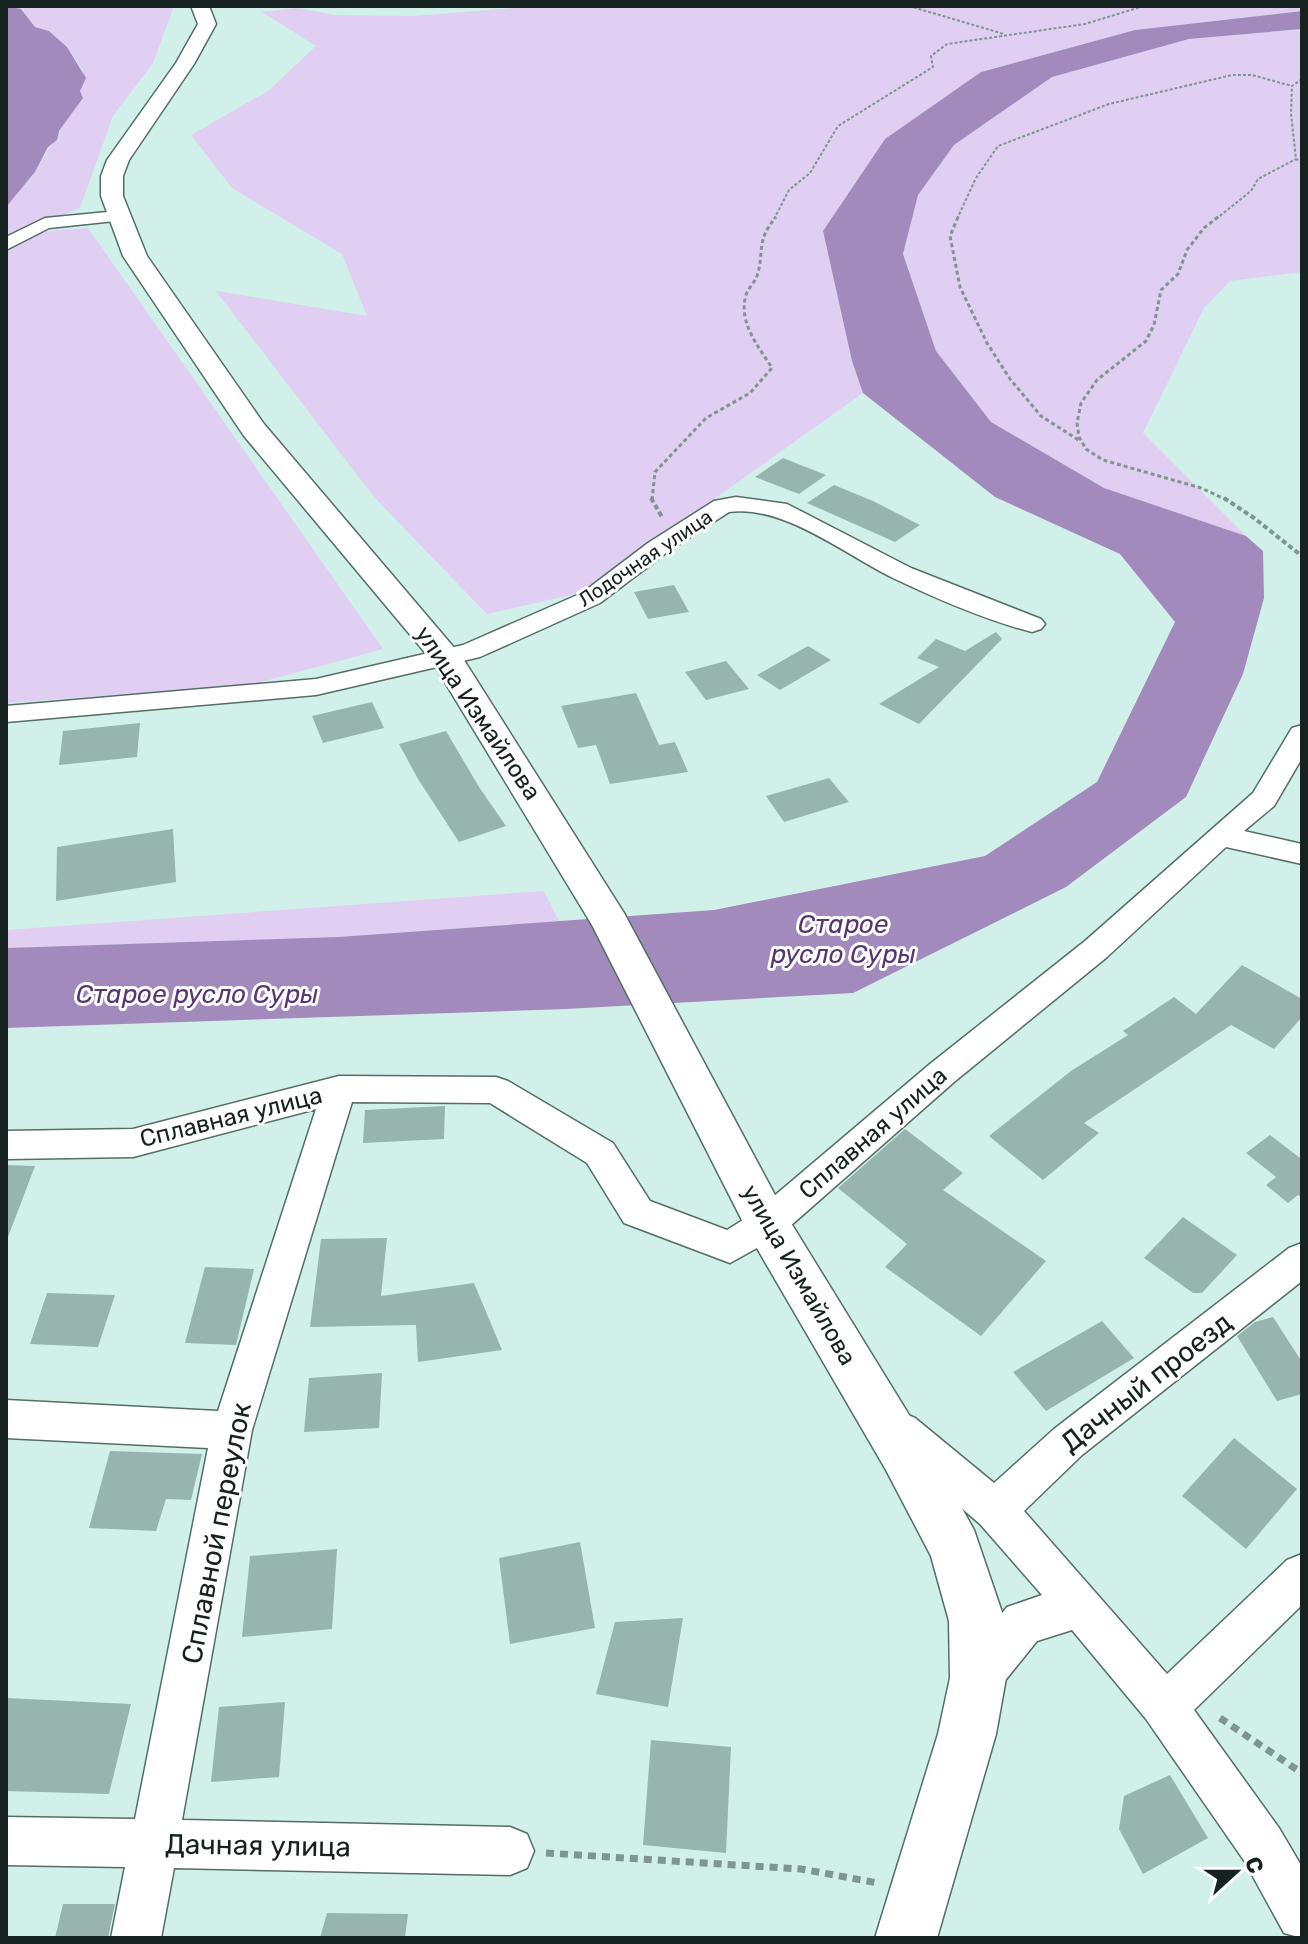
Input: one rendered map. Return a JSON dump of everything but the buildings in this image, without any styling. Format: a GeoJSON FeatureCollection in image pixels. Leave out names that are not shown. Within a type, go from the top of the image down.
{"type":"FeatureCollection","features":[{"type":"Feature","properties":{"kind":"main road","name":"улица Измайлова"},"geometry":{"type":"LineString","coordinates":[[200,6],[207,24],[185,64],[118,160],[112,176],[112,196],[135,256],[254,430],[446,657],[610,923],[767,1224],[892,1434],[955,1548],[977,1621],[978,1678],[967,1734],[912,1914]]}},
{"type":"Feature","properties":{"kind":"street"},"geometry":{"type":"LineString","coordinates":[[6,244],[45,223],[118,216]]}},
{"type":"Feature","properties":{"kind":"street","name":"Лодочная улица"},"geometry":{"type":"LineString","coordinates":[[6,714],[316,687],[488,646],[591,598],[722,506],[736,504],[779,509],[902,573],[1032,624]]}},
{"type":"Feature","properties":{"kind":"street","name":"Сплавная улица"},"geometry":{"type":"LineString","coordinates":[[6,1145],[133,1143],[339,1089],[496,1090],[600,1153],[637,1212],[730,1247],[767,1224],[942,1073],[1096,949],[1264,799],[1302,734]]}},
{"type":"Feature","properties":{"kind":"street"},"geometry":{"type":"LineString","coordinates":[[1220,836],[1302,854]]}},
{"type":"Feature","properties":{"kind":"street","name":"Сплавной переулок"},"geometry":{"type":"LineString","coordinates":[[136,1938],[232,1430],[339,1089]]}},
{"type":"Feature","properties":{"kind":"street","name":"Дачный проезд"},"geometry":{"type":"LineString","coordinates":[[995,1510],[1068,1442],[1302,1259]]}},
{"type":"Feature","properties":{"kind":"street"},"geometry":{"type":"LineString","coordinates":[[6,1419],[232,1430]]}},
{"type":"Feature","properties":{"kind":"street"},"geometry":{"type":"LineString","coordinates":[[892,1434],[995,1510],[1080,1605],[1162,1703],[1262,1845],[1301,1911]]}},
{"type":"Feature","properties":{"kind":"street"},"geometry":{"type":"LineString","coordinates":[[1162,1703],[1181,1692],[1302,1575]]}},
{"type":"Feature","properties":{"kind":"street"},"geometry":{"type":"LineString","coordinates":[[978,1678],[1023,1623],[1080,1605]]}},
{"type":"Feature","properties":{"kind":"street","name":"Дачная улица"},"geometry":{"type":"LineString","coordinates":[[6,1841],[510,1851]]}},
{"type":"Feature","properties":{"kind":"path"},"geometry":{"type":"LineString","coordinates":[[909,6],[1009,35]]}},
{"type":"Feature","properties":{"kind":"path"},"geometry":{"type":"LineString","coordinates":[[681,533],[664,522],[651,499],[655,472],[706,418],[750,393],[772,368],[744,320],[745,296],[757,276],[759,249],[765,230],[781,210],[789,190],[810,173],[838,126],[933,67],[931,56],[947,44],[1085,24],[1144,6]]}},
{"type":"Feature","properties":{"kind":"path"},"geometry":{"type":"LineString","coordinates":[[1292,86],[1252,75],[1232,75],[1109,104],[998,146],[976,178],[950,236],[960,287],[987,343],[1010,379],[1041,416],[1080,441],[1090,452],[1150,475],[1202,489],[1233,504],[1302,556]]}},
{"type":"Feature","properties":{"kind":"path"},"geometry":{"type":"LineString","coordinates":[[1292,86],[1302,79]]}},
{"type":"Feature","properties":{"kind":"path"},"geometry":{"type":"LineString","coordinates":[[1292,86],[1291,132],[1296,159]]}},
{"type":"Feature","properties":{"kind":"path"},"geometry":{"type":"LineString","coordinates":[[1296,159],[1302,162]]}},
{"type":"Feature","properties":{"kind":"path"},"geometry":{"type":"LineString","coordinates":[[1080,441],[1080,405],[1099,377],[1116,363],[1137,353],[1148,339],[1156,322],[1161,290],[1178,274],[1187,250],[1204,228],[1251,191],[1258,179],[1296,159]]}},
{"type":"Feature","properties":{"kind":"path"},"geometry":{"type":"LineString","coordinates":[[510,1851],[801,1869],[912,1914]]}},
{"type":"Feature","properties":{"kind":"shaded area"},"geometry":{"type":"Polygon","coordinates":[[[7,6],[174,6],[153,63],[113,116],[80,208],[6,239],[6,207],[32,176],[83,98],[80,91],[83,70],[67,47],[49,31],[35,27],[21,9],[7,6]]]}},
{"type":"Feature","properties":{"kind":"shaded area"},"geometry":{"type":"Polygon","coordinates":[[[536,6],[1302,6],[1302,11],[1135,30],[981,72],[885,139],[823,231],[852,361],[863,393],[584,592],[487,614],[374,497],[216,291],[367,316],[342,254],[232,188],[191,135],[268,91],[316,46],[262,12],[299,8],[334,15],[414,16],[536,6]]]}},
{"type":"Feature","properties":{"kind":"shaded area"},"geometry":{"type":"Polygon","coordinates":[[[1302,29],[1302,272],[1230,281],[1204,308],[1143,433],[1246,536],[1104,488],[991,422],[936,351],[903,254],[918,195],[954,145],[1052,77],[1189,39],[1302,29]]]}},
{"type":"Feature","properties":{"kind":"shaded area"},"geometry":{"type":"Polygon","coordinates":[[[88,228],[383,649],[250,685],[6,703],[6,250],[37,232],[88,228]]]}},
{"type":"Feature","properties":{"kind":"shaded area"},"geometry":{"type":"Polygon","coordinates":[[[544,891],[559,921],[338,937],[6,948],[6,930],[544,891]]]}},
{"type":"Feature","properties":{"kind":"water"},"geometry":{"type":"Polygon","coordinates":[[[7,6],[21,9],[35,27],[49,31],[67,47],[86,78],[80,91],[83,98],[59,131],[57,140],[48,147],[35,172],[6,207],[7,6]]]}},
{"type":"Feature","properties":{"kind":"water","name":"Старое русло Суры"},"geometry":{"type":"Polygon","coordinates":[[[1302,11],[1302,29],[1189,39],[1052,77],[954,145],[918,195],[903,254],[936,351],[991,422],[1104,488],[1246,536],[1263,551],[1264,598],[1243,674],[1186,797],[1066,887],[853,993],[566,1009],[6,1028],[6,948],[338,937],[714,910],[985,856],[1097,782],[1175,622],[1120,554],[995,497],[863,393],[852,361],[823,231],[885,139],[981,72],[1135,30],[1302,11]]]}}]}
